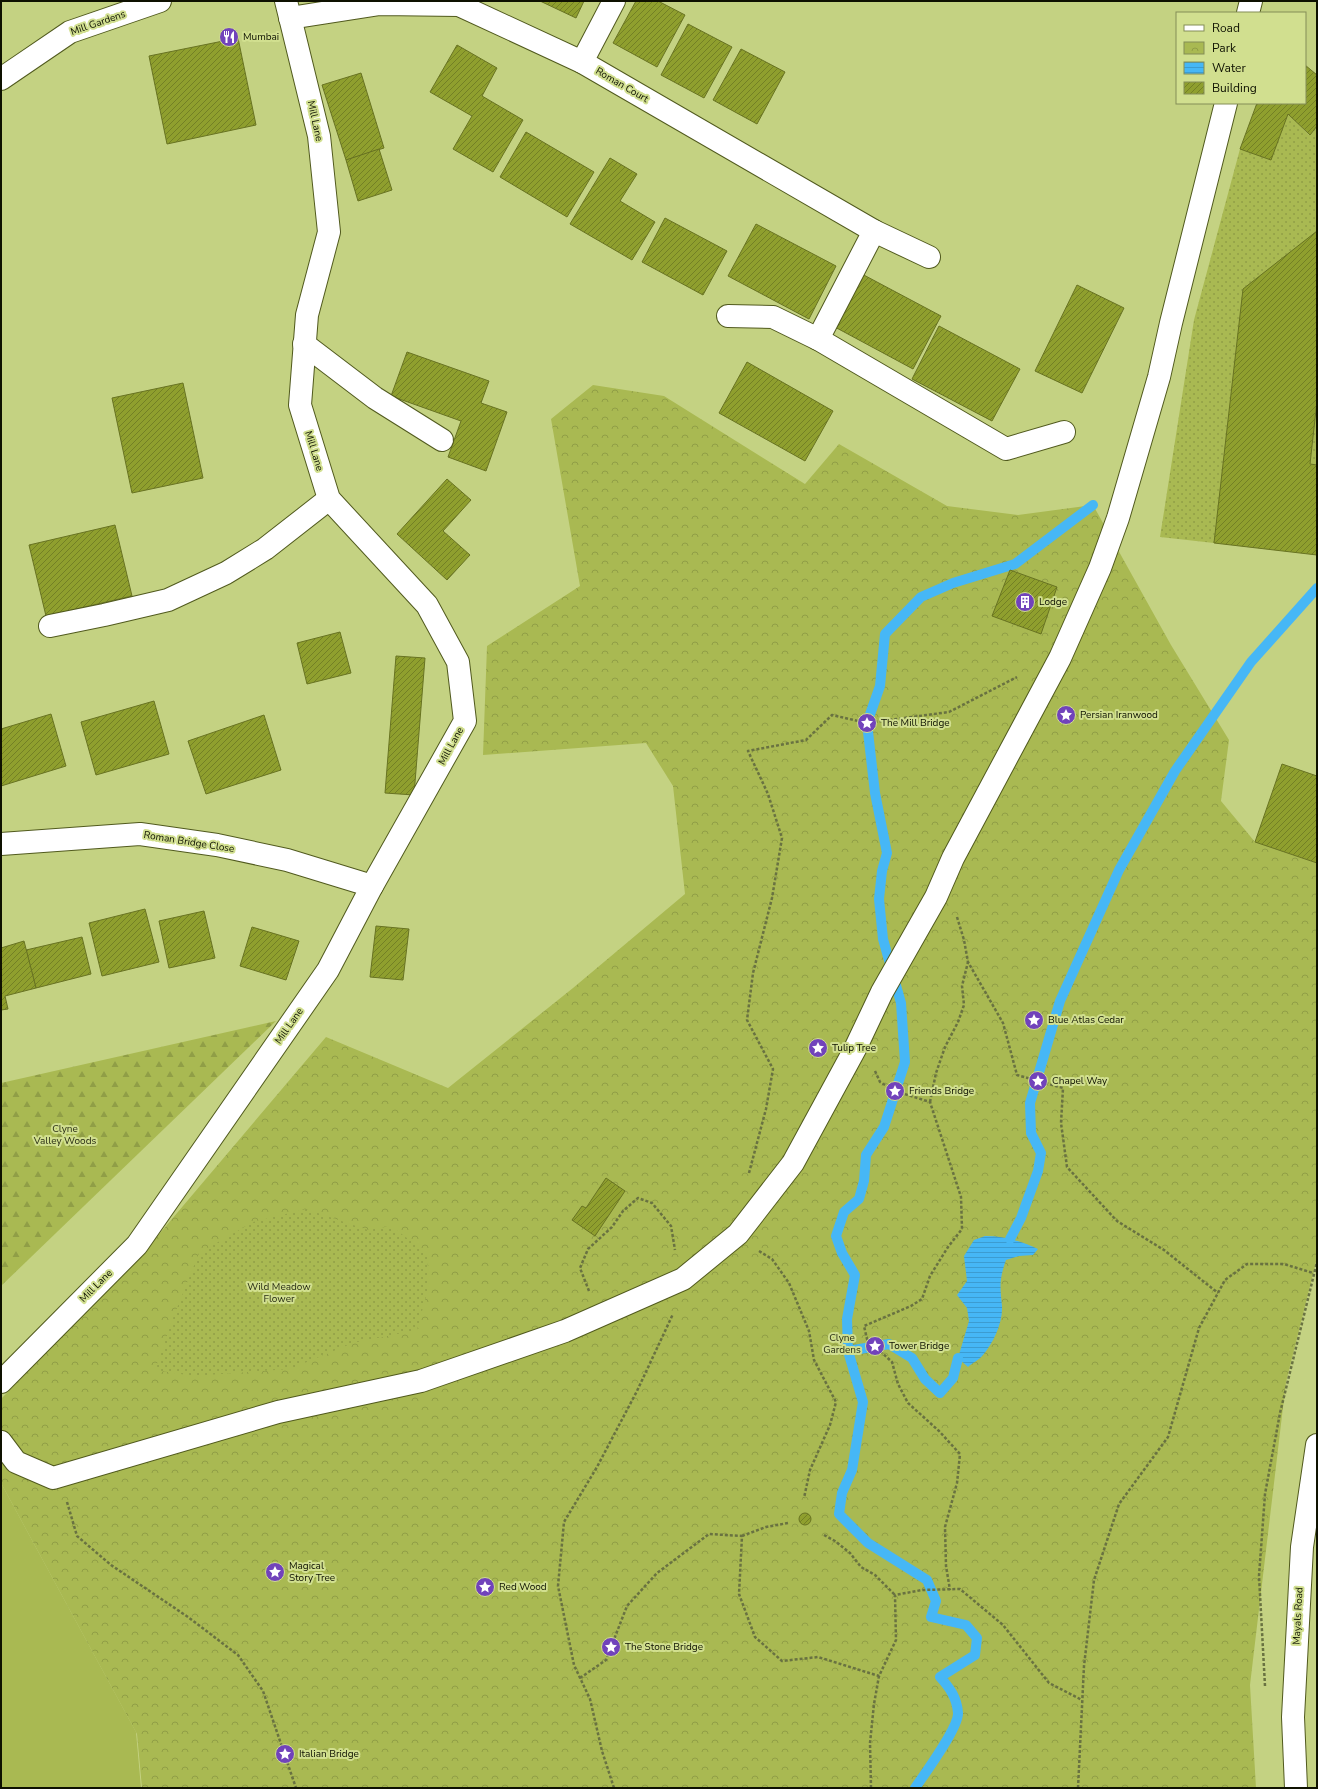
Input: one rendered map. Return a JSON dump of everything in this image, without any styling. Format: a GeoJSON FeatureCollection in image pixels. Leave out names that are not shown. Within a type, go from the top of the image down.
{"type":"FeatureCollection","features":[{"type":"Feature","properties":{"kind":"street","name":"Mill Gardens"},"geometry":{"type":"LineString","coordinates":[[1,79],[70,32],[160,1]]}},
{"type":"Feature","properties":{"kind":"street"},"geometry":{"type":"LineString","coordinates":[[582,62],[614,1]]}},
{"type":"Feature","properties":{"kind":"street"},"geometry":{"type":"LineString","coordinates":[[1248,12],[1251,1]]}},
{"type":"Feature","properties":{"kind":"street","name":"Roman Court"},"geometry":{"type":"LineString","coordinates":[[288,9],[380,4],[459,5],[582,62],[874,231],[929,257]]}},
{"type":"Feature","properties":{"kind":"street","name":"Mill Lane"},"geometry":{"type":"LineString","coordinates":[[1,1382],[137,1245],[328,970],[372,886],[465,721],[458,662],[426,605],[329,499],[300,405],[307,315],[329,232],[319,136],[288,9]]}},
{"type":"Feature","properties":{"kind":"street"},"geometry":{"type":"LineString","coordinates":[[1,1442],[16,1462],[53,1478],[278,1412],[421,1381],[565,1331],[677,1282],[743,1228],[793,1163],[855,1049],[882,992],[936,896],[953,858],[1052,672],[1100,568],[1118,518],[1159,377],[1226,104]]}},
{"type":"Feature","properties":{"kind":"street"},"geometry":{"type":"LineString","coordinates":[[818,339],[874,231]]}},
{"type":"Feature","properties":{"kind":"street"},"geometry":{"type":"LineString","coordinates":[[728,316],[773,317],[818,339],[1006,449],[1064,432]]}},
{"type":"Feature","properties":{"kind":"street"},"geometry":{"type":"LineString","coordinates":[[304,344],[375,398],[442,440]]}},
{"type":"Feature","properties":{"kind":"street"},"geometry":{"type":"LineString","coordinates":[[50,626],[168,600],[226,573],[265,549],[329,499]]}},
{"type":"Feature","properties":{"kind":"street","name":"Roman Bridge Close"},"geometry":{"type":"LineString","coordinates":[[1,844],[140,834],[217,845],[287,860],[372,886]]}},
{"type":"Feature","properties":{"kind":"street","name":"Mayals Road"},"geometry":{"type":"LineString","coordinates":[[1296,1788],[1292,1717],[1301,1555],[1317,1445]]}},
{"type":"Feature","properties":{"kind":"path"},"geometry":{"type":"LineString","coordinates":[[804,1498],[810,1470],[830,1425],[836,1402],[814,1360],[809,1332],[789,1283],[772,1259],[749,1244],[743,1228],[749,1173],[766,1109],[773,1069],[747,1020],[754,973],[772,898],[782,838],[768,794],[748,751],[806,740],[832,715],[867,723],[949,712],[1032,669],[1052,672]]}},
{"type":"Feature","properties":{"kind":"path"},"geometry":{"type":"LineString","coordinates":[[936,896],[954,910],[964,940],[968,962],[1003,1023],[1017,1075],[1063,1088],[1061,1123],[1067,1167],[1117,1221],[1164,1250],[1218,1292]]}},
{"type":"Feature","properties":{"kind":"path"},"geometry":{"type":"LineString","coordinates":[[950,1590],[946,1566],[945,1527],[957,1483],[960,1454],[940,1431],[908,1404],[898,1384],[892,1362],[867,1339],[864,1326],[911,1306],[922,1299],[930,1276],[948,1247],[962,1229],[961,1197],[930,1102],[938,1067],[964,1005],[962,986],[968,962]]}},
{"type":"Feature","properties":{"kind":"path"},"geometry":{"type":"LineString","coordinates":[[855,1049],[871,1063],[880,1082],[895,1091],[930,1102]]}},
{"type":"Feature","properties":{"kind":"path"},"geometry":{"type":"LineString","coordinates":[[599,1316],[580,1268],[588,1250],[612,1227],[623,1211],[638,1198],[652,1203],[671,1226],[675,1249],[677,1307],[637,1391],[597,1467],[564,1522],[558,1586],[574,1665],[590,1699],[602,1751],[614,1788]]}},
{"type":"Feature","properties":{"kind":"path"},"geometry":{"type":"LineString","coordinates":[[1262,1652],[1259,1576],[1265,1494],[1280,1413],[1317,1262]]}},
{"type":"Feature","properties":{"kind":"path"},"geometry":{"type":"LineString","coordinates":[[1078,1788],[1082,1700],[1094,1580],[1119,1504],[1168,1437],[1199,1328],[1225,1280],[1248,1264],[1284,1264],[1313,1273]]}},
{"type":"Feature","properties":{"kind":"path"},"geometry":{"type":"LineString","coordinates":[[53,1478],[69,1505],[77,1536],[111,1565],[188,1617],[238,1655],[263,1691],[296,1788]]}},
{"type":"Feature","properties":{"kind":"path"},"geometry":{"type":"LineString","coordinates":[[580,1678],[606,1660],[627,1606],[657,1573],[709,1534],[742,1536],[766,1527],[788,1523]]}},
{"type":"Feature","properties":{"kind":"path"},"geometry":{"type":"LineString","coordinates":[[824,1535],[835,1541],[850,1553],[860,1567],[875,1575],[895,1595],[896,1640],[879,1676],[874,1704],[870,1743],[871,1788]]}},
{"type":"Feature","properties":{"kind":"path"},"geometry":{"type":"LineString","coordinates":[[742,1536],[739,1594],[755,1637],[782,1661],[818,1657],[879,1676]]}},
{"type":"Feature","properties":{"kind":"path"},"geometry":{"type":"LineString","coordinates":[[895,1595],[922,1590],[960,1589],[1003,1625],[1049,1683],[1082,1700]]}},
{"type":"Feature","properties":{"kind":"green space"},"geometry":{"type":"Polygon","coordinates":[[[1288,114],[1309,135],[1317,126],[1317,231],[1214,543],[1160,537],[1194,320],[1240,149],[1288,114]]]}},
{"type":"Feature","properties":{"kind":"green space","name":"Clyne Gardens"},"geometry":{"type":"Polygon","coordinates":[[[593,385],[664,396],[805,484],[839,444],[947,506],[1018,515],[1093,505],[1171,645],[1229,740],[1221,801],[1255,842],[1317,863],[1317,1258],[1286,1382],[1250,1685],[1256,1788],[142,1788],[137,1734],[1,1483],[1,1399],[144,1252],[326,1037],[448,1088],[573,988],[685,894],[673,786],[646,743],[483,755],[487,646],[580,586],[551,419],[593,385]]]}},
{"type":"Feature","properties":{"kind":"green space"},"geometry":{"type":"Polygon","coordinates":[[[1317,401],[1317,465],[1310,464],[1317,401]]]}},
{"type":"Feature","properties":{"kind":"green space","name":"Clyne Valley Woods"},"geometry":{"type":"Polygon","coordinates":[[[276,1021],[1,1286],[1,1083],[276,1021]]]}},
{"type":"Feature","properties":{"kind":"green space","name":"Wild Meadow Flower"},"geometry":{"type":"Polygon","coordinates":[[[306,1209],[368,1230],[391,1226],[427,1253],[429,1285],[417,1330],[353,1343],[290,1369],[193,1376],[155,1370],[173,1318],[199,1253],[253,1222],[306,1209]]]}},
{"type":"Feature","properties":{"kind":"green space"},"geometry":{"type":"Polygon","coordinates":[[[1,1483],[136,1732],[141,1788],[1,1788],[1,1483]]]}},
{"type":"Feature","properties":{"kind":"water"},"geometry":{"type":"Polygon","coordinates":[[[985,1236],[1012,1240],[1038,1249],[1033,1255],[1019,1256],[1006,1260],[1001,1278],[1002,1312],[999,1326],[994,1339],[987,1350],[981,1357],[968,1367],[958,1358],[969,1321],[967,1308],[957,1295],[967,1281],[964,1256],[974,1240],[985,1236]]]}},
{"type":"Feature","properties":{"kind":"building"},"geometry":{"type":"Polygon","coordinates":[[[540,1],[584,1],[576,18],[540,1]]]}},
{"type":"Feature","properties":{"kind":"building"},"geometry":{"type":"Polygon","coordinates":[[[636,1],[658,1],[685,15],[657,67],[613,43],[636,1]]]}},
{"type":"Feature","properties":{"kind":"building"},"geometry":{"type":"Polygon","coordinates":[[[688,24],[732,47],[704,98],[661,75],[688,24]]]}},
{"type":"Feature","properties":{"kind":"building"},"geometry":{"type":"Polygon","coordinates":[[[238,38],[256,125],[167,144],[149,56],[238,38]]]}},
{"type":"Feature","properties":{"kind":"building"},"geometry":{"type":"Polygon","coordinates":[[[457,45],[497,68],[482,96],[523,120],[493,172],[453,149],[472,116],[430,92],[457,45]]]}},
{"type":"Feature","properties":{"kind":"building"},"geometry":{"type":"Polygon","coordinates":[[[741,49],[785,72],[757,124],[713,100],[741,49]]]}},
{"type":"Feature","properties":{"kind":"building"},"geometry":{"type":"Polygon","coordinates":[[[1306,66],[1317,75],[1317,126],[1310,135],[1288,114],[1271,160],[1240,149],[1257,104],[1306,104],[1306,66]]]}},
{"type":"Feature","properties":{"kind":"building"},"geometry":{"type":"Polygon","coordinates":[[[361,73],[384,148],[346,160],[322,85],[361,73]]]}},
{"type":"Feature","properties":{"kind":"building"},"geometry":{"type":"Polygon","coordinates":[[[526,132],[594,172],[567,217],[500,177],[526,132]]]}},
{"type":"Feature","properties":{"kind":"building"},"geometry":{"type":"Polygon","coordinates":[[[379,149],[392,190],[358,201],[346,160],[379,149]]]}},
{"type":"Feature","properties":{"kind":"building"},"geometry":{"type":"Polygon","coordinates":[[[610,158],[637,174],[620,201],[655,222],[632,260],[570,224],[610,158]]]}},
{"type":"Feature","properties":{"kind":"building"},"geometry":{"type":"Polygon","coordinates":[[[665,218],[727,251],[703,295],[642,262],[665,218]]]}},
{"type":"Feature","properties":{"kind":"building"},"geometry":{"type":"Polygon","coordinates":[[[756,224],[836,266],[809,319],[728,276],[756,224]]]}},
{"type":"Feature","properties":{"kind":"building"},"geometry":{"type":"Polygon","coordinates":[[[1317,231],[1317,401],[1310,464],[1317,465],[1317,555],[1214,543],[1243,289],[1317,231]]]}},
{"type":"Feature","properties":{"kind":"building"},"geometry":{"type":"Polygon","coordinates":[[[860,273],[941,316],[913,369],[833,326],[860,273]]]}},
{"type":"Feature","properties":{"kind":"building"},"geometry":{"type":"Polygon","coordinates":[[[1077,285],[1124,308],[1082,393],[1035,371],[1077,285]]]}},
{"type":"Feature","properties":{"kind":"building"},"geometry":{"type":"Polygon","coordinates":[[[939,326],[1020,369],[992,421],[912,379],[939,326]]]}},
{"type":"Feature","properties":{"kind":"building"},"geometry":{"type":"Polygon","coordinates":[[[407,352],[489,381],[481,403],[507,412],[486,471],[448,457],[461,421],[391,396],[407,352]]]}},
{"type":"Feature","properties":{"kind":"building"},"geometry":{"type":"Polygon","coordinates":[[[747,362],[833,411],[805,461],[719,413],[747,362]]]}},
{"type":"Feature","properties":{"kind":"building"},"geometry":{"type":"Polygon","coordinates":[[[183,383],[203,478],[132,493],[112,398],[183,383]]]}},
{"type":"Feature","properties":{"kind":"building"},"geometry":{"type":"Polygon","coordinates":[[[447,479],[471,500],[443,531],[470,555],[447,580],[397,534],[447,479]]]}},
{"type":"Feature","properties":{"kind":"building"},"geometry":{"type":"Polygon","coordinates":[[[115,525],[132,596],[46,616],[29,545],[115,525]]]}},
{"type":"Feature","properties":{"kind":"building","name":"Lodge"},"geometry":{"type":"Polygon","coordinates":[[[1010,570],[1057,587],[1041,634],[992,616],[1010,570]]]}},
{"type":"Feature","properties":{"kind":"building"},"geometry":{"type":"Polygon","coordinates":[[[340,632],[351,673],[307,684],[297,643],[340,632]]]}},
{"type":"Feature","properties":{"kind":"building"},"geometry":{"type":"Polygon","coordinates":[[[396,656],[425,658],[414,795],[385,793],[396,656]]]}},
{"type":"Feature","properties":{"kind":"building"},"geometry":{"type":"Polygon","coordinates":[[[154,701],[169,754],[96,775],[81,722],[154,701]]]}},
{"type":"Feature","properties":{"kind":"building"},"geometry":{"type":"Polygon","coordinates":[[[51,714],[66,766],[1,786],[1,729],[51,714]]]}},
{"type":"Feature","properties":{"kind":"building"},"geometry":{"type":"Polygon","coordinates":[[[264,715],[281,770],[206,794],[188,741],[264,715]]]}},
{"type":"Feature","properties":{"kind":"building"},"geometry":{"type":"Polygon","coordinates":[[[1282,764],[1317,776],[1317,863],[1255,842],[1282,764]]]}},
{"type":"Feature","properties":{"kind":"building"},"geometry":{"type":"Polygon","coordinates":[[[145,909],[159,962],[102,976],[89,923],[145,909]]]}},
{"type":"Feature","properties":{"kind":"building"},"geometry":{"type":"Polygon","coordinates":[[[204,911],[215,958],[169,968],[159,921],[204,911]]]}},
{"type":"Feature","properties":{"kind":"building"},"geometry":{"type":"Polygon","coordinates":[[[376,926],[409,929],[403,980],[370,977],[376,926]]]}},
{"type":"Feature","properties":{"kind":"building"},"geometry":{"type":"Polygon","coordinates":[[[252,927],[299,941],[286,980],[240,966],[252,927]]]}},
{"type":"Feature","properties":{"kind":"building"},"geometry":{"type":"Polygon","coordinates":[[[82,937],[91,974],[36,988],[26,950],[82,937]]]}},
{"type":"Feature","properties":{"kind":"building"},"geometry":{"type":"Polygon","coordinates":[[[24,941],[36,988],[5,996],[8,1009],[1,1010],[1,948],[24,941]]]}},
{"type":"Feature","properties":{"kind":"building"},"geometry":{"type":"Polygon","coordinates":[[[606,1178],[625,1191],[595,1236],[572,1220],[582,1206],[586,1208],[606,1178]]]}},
{"type":"Feature","properties":{"kind":"building"},"geometry":{"type":"Polygon","coordinates":[[[807,1513],[810,1514],[810,1524],[803,1525],[800,1524],[799,1517],[800,1514],[807,1513]]]}},
{"type":"Feature","properties":{"kind":"waterway"},"geometry":{"type":"LineString","coordinates":[[915,1788],[940,1751],[957,1720],[958,1713],[955,1698],[940,1677],[975,1655],[977,1638],[966,1625],[931,1617],[936,1601],[927,1580],[868,1543],[839,1514],[842,1493],[852,1470],[863,1402],[848,1351],[847,1319],[855,1275],[842,1253],[836,1236],[844,1212],[859,1199],[864,1181],[866,1155],[884,1127],[905,1062],[901,1003],[883,939],[879,899],[882,871],[887,853],[875,793],[867,723],[880,686],[885,634],[921,597],[953,583],[1015,564],[1093,505]]}},
{"type":"Feature","properties":{"kind":"waterway"},"geometry":{"type":"LineString","coordinates":[[1010,1239],[1021,1218],[1038,1171],[1041,1153],[1031,1133],[1030,1103],[1060,1001],[1119,870],[1175,771],[1251,662],[1317,588]]}},
{"type":"Feature","properties":{"kind":"waterway"},"geometry":{"type":"LineString","coordinates":[[848,1351],[889,1344],[912,1358],[925,1379],[940,1393],[953,1378],[958,1358]]}},
{"type":"Feature","properties":{"kind":"place","name":"Mumbai"},"geometry":{"type":"Point","coordinates":[229,37]}},
{"type":"Feature","properties":{"kind":"place","name":"Lodge"},"geometry":{"type":"Point","coordinates":[1025,602]}},
{"type":"Feature","properties":{"kind":"place","name":"Persian Iranwood"},"geometry":{"type":"Point","coordinates":[1066,715]}},
{"type":"Feature","properties":{"kind":"place","name":"The Mill Bridge"},"geometry":{"type":"Point","coordinates":[867,723]}},
{"type":"Feature","properties":{"kind":"place","name":"Blue Atlas Cedar"},"geometry":{"type":"Point","coordinates":[1034,1020]}},
{"type":"Feature","properties":{"kind":"place","name":"Tulip Tree"},"geometry":{"type":"Point","coordinates":[818,1048]}},
{"type":"Feature","properties":{"kind":"place","name":"Chapel Way"},"geometry":{"type":"Point","coordinates":[1038,1081]}},
{"type":"Feature","properties":{"kind":"place","name":"Friends Bridge"},"geometry":{"type":"Point","coordinates":[895,1091]}},
{"type":"Feature","properties":{"kind":"place","name":"Tower Bridge"},"geometry":{"type":"Point","coordinates":[875,1346]}},
{"type":"Feature","properties":{"kind":"place","name":"Magical Story Tree"},"geometry":{"type":"Point","coordinates":[275,1572]}},
{"type":"Feature","properties":{"kind":"place","name":"Red Wood"},"geometry":{"type":"Point","coordinates":[485,1587]}},
{"type":"Feature","properties":{"kind":"place","name":"The Stone Bridge"},"geometry":{"type":"Point","coordinates":[611,1647]}},
{"type":"Feature","properties":{"kind":"place","name":"Italian Bridge"},"geometry":{"type":"Point","coordinates":[285,1754]}}]}
